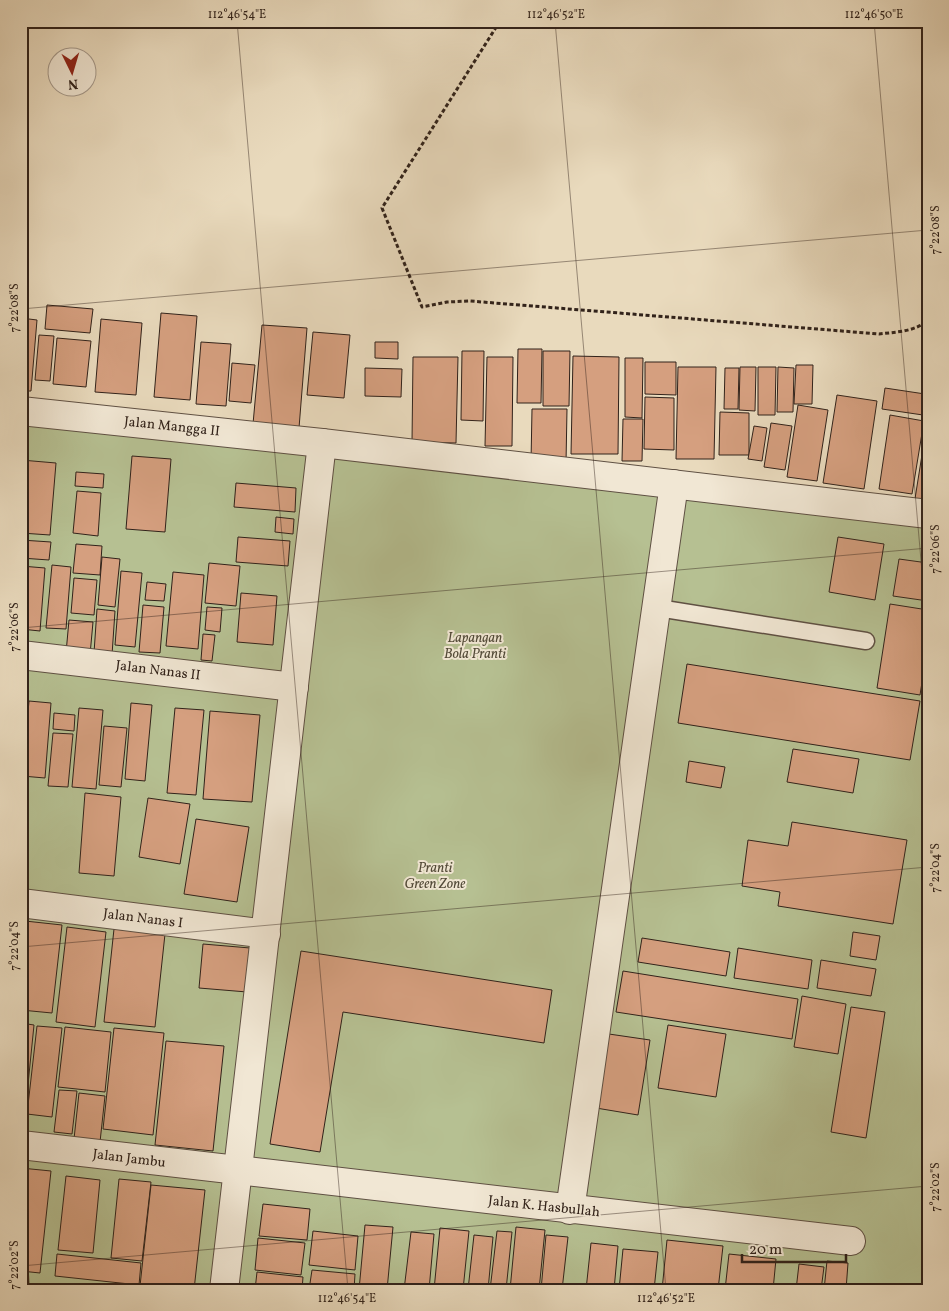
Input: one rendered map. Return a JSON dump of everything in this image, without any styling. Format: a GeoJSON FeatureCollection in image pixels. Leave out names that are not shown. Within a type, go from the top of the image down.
{"type":"FeatureCollection","features":[{"type":"Feature","properties":{"kind":"street","name":"Jalan Mangga II"},"geometry":{"type":"LineString","coordinates":[[21,411],[322,443],[928,514]]}},
{"type":"Feature","properties":{"kind":"street"},"geometry":{"type":"LineString","coordinates":[[224,1290],[322,443]]}},
{"type":"Feature","properties":{"kind":"street"},"geometry":{"type":"LineString","coordinates":[[570,1210],[658,608],[674,484]]}},
{"type":"Feature","properties":{"kind":"street","name":"Jalan Nanas II"},"geometry":{"type":"LineString","coordinates":[[21,655],[294,687]]}},
{"type":"Feature","properties":{"kind":"street","name":"Jalan Nanas I"},"geometry":{"type":"LineString","coordinates":[[21,903],[266,934]]}},
{"type":"Feature","properties":{"kind":"street","name":"Jalan Jambu"},"geometry":{"type":"LineString","coordinates":[[21,1145],[238,1172]]}},
{"type":"Feature","properties":{"kind":"street","name":"Jalan K. Hasbullah"},"geometry":{"type":"LineString","coordinates":[[238,1172],[850,1241]]}},
{"type":"Feature","properties":{"kind":"lane"},"geometry":{"type":"LineString","coordinates":[[658,608],[866,641]]}},
{"type":"Feature","properties":{"kind":"path"},"geometry":{"type":"LineString","coordinates":[[500,21],[382,208],[422,307],[448,302],[470,301],[879,334],[903,332],[924,324],[928,320]]}},
{"type":"Feature","properties":{"kind":"green space","name":"Pranti Green Zone"},"geometry":{"type":"Polygon","coordinates":[[[21,413],[928,514],[928,1290],[21,1290],[21,413]]]}},
{"type":"Feature","properties":{"kind":"building"},"geometry":{"type":"Polygon","coordinates":[[[47,305],[93,309],[90,333],[45,329],[47,305]]]}},
{"type":"Feature","properties":{"kind":"building"},"geometry":{"type":"Polygon","coordinates":[[[161,313],[197,316],[190,400],[154,397],[161,313]]]}},
{"type":"Feature","properties":{"kind":"building"},"geometry":{"type":"Polygon","coordinates":[[[21,318],[37,320],[31,391],[21,391],[21,318]]]}},
{"type":"Feature","properties":{"kind":"building"},"geometry":{"type":"Polygon","coordinates":[[[101,319],[142,323],[136,395],[95,392],[101,319]]]}},
{"type":"Feature","properties":{"kind":"building"},"geometry":{"type":"Polygon","coordinates":[[[262,325],[307,328],[299,428],[253,424],[262,325]]]}},
{"type":"Feature","properties":{"kind":"building"},"geometry":{"type":"Polygon","coordinates":[[[313,332],[350,335],[344,398],[307,395],[313,332]]]}},
{"type":"Feature","properties":{"kind":"building"},"geometry":{"type":"Polygon","coordinates":[[[39,335],[54,336],[50,381],[35,380],[39,335]]]}},
{"type":"Feature","properties":{"kind":"building"},"geometry":{"type":"Polygon","coordinates":[[[57,338],[91,341],[86,387],[53,384],[57,338]]]}},
{"type":"Feature","properties":{"kind":"building"},"geometry":{"type":"Polygon","coordinates":[[[201,342],[231,344],[226,406],[196,404],[201,342]]]}},
{"type":"Feature","properties":{"kind":"building"},"geometry":{"type":"Polygon","coordinates":[[[375,342],[398,342],[398,359],[375,358],[375,342]]]}},
{"type":"Feature","properties":{"kind":"building"},"geometry":{"type":"Polygon","coordinates":[[[518,349],[542,349],[541,403],[517,403],[518,349]]]}},
{"type":"Feature","properties":{"kind":"building"},"geometry":{"type":"Polygon","coordinates":[[[462,351],[484,351],[483,421],[461,420],[462,351]]]}},
{"type":"Feature","properties":{"kind":"building"},"geometry":{"type":"Polygon","coordinates":[[[543,351],[570,351],[569,406],[543,406],[543,351]]]}},
{"type":"Feature","properties":{"kind":"building"},"geometry":{"type":"Polygon","coordinates":[[[573,356],[619,357],[618,454],[571,454],[573,356]]]}},
{"type":"Feature","properties":{"kind":"building"},"geometry":{"type":"Polygon","coordinates":[[[413,357],[458,357],[456,443],[412,442],[413,357]]]}},
{"type":"Feature","properties":{"kind":"building"},"geometry":{"type":"Polygon","coordinates":[[[487,357],[513,357],[512,446],[485,446],[487,357]]]}},
{"type":"Feature","properties":{"kind":"building"},"geometry":{"type":"Polygon","coordinates":[[[625,358],[643,358],[642,418],[625,417],[625,358]]]}},
{"type":"Feature","properties":{"kind":"building"},"geometry":{"type":"Polygon","coordinates":[[[645,362],[676,362],[676,395],[645,394],[645,362]]]}},
{"type":"Feature","properties":{"kind":"building"},"geometry":{"type":"Polygon","coordinates":[[[232,363],[255,365],[251,403],[229,401],[232,363]]]}},
{"type":"Feature","properties":{"kind":"building"},"geometry":{"type":"Polygon","coordinates":[[[796,365],[813,365],[812,404],[794,404],[796,365]]]}},
{"type":"Feature","properties":{"kind":"building"},"geometry":{"type":"Polygon","coordinates":[[[678,367],[716,367],[714,459],[676,459],[678,367]]]}},
{"type":"Feature","properties":{"kind":"building"},"geometry":{"type":"Polygon","coordinates":[[[740,367],[756,367],[755,411],[739,410],[740,367]]]}},
{"type":"Feature","properties":{"kind":"building"},"geometry":{"type":"Polygon","coordinates":[[[758,367],[776,367],[775,415],[758,415],[758,367]]]}},
{"type":"Feature","properties":{"kind":"building"},"geometry":{"type":"Polygon","coordinates":[[[778,367],[794,368],[793,412],[777,412],[778,367]]]}},
{"type":"Feature","properties":{"kind":"building"},"geometry":{"type":"Polygon","coordinates":[[[365,368],[402,369],[401,397],[365,396],[365,368]]]}},
{"type":"Feature","properties":{"kind":"building"},"geometry":{"type":"Polygon","coordinates":[[[725,368],[739,368],[738,409],[724,409],[725,368]]]}},
{"type":"Feature","properties":{"kind":"building"},"geometry":{"type":"Polygon","coordinates":[[[885,388],[925,394],[923,415],[882,409],[885,388]]]}},
{"type":"Feature","properties":{"kind":"building"},"geometry":{"type":"Polygon","coordinates":[[[837,395],[877,401],[864,489],[823,483],[837,395]]]}},
{"type":"Feature","properties":{"kind":"building"},"geometry":{"type":"Polygon","coordinates":[[[645,397],[674,398],[674,450],[644,449],[645,397]]]}},
{"type":"Feature","properties":{"kind":"building"},"geometry":{"type":"Polygon","coordinates":[[[798,405],[828,410],[817,481],[787,477],[798,405]]]}},
{"type":"Feature","properties":{"kind":"building"},"geometry":{"type":"Polygon","coordinates":[[[532,409],[567,409],[566,463],[531,462],[532,409]]]}},
{"type":"Feature","properties":{"kind":"building"},"geometry":{"type":"Polygon","coordinates":[[[720,412],[749,413],[749,455],[719,455],[720,412]]]}},
{"type":"Feature","properties":{"kind":"building"},"geometry":{"type":"Polygon","coordinates":[[[890,415],[924,421],[912,494],[879,489],[890,415]]]}},
{"type":"Feature","properties":{"kind":"building"},"geometry":{"type":"Polygon","coordinates":[[[928,417],[928,507],[914,505],[928,417]]]}},
{"type":"Feature","properties":{"kind":"building"},"geometry":{"type":"Polygon","coordinates":[[[623,419],[643,419],[642,461],[622,461],[623,419]]]}},
{"type":"Feature","properties":{"kind":"building"},"geometry":{"type":"Polygon","coordinates":[[[771,423],[792,426],[785,470],[764,467],[771,423]]]}},
{"type":"Feature","properties":{"kind":"building"},"geometry":{"type":"Polygon","coordinates":[[[754,426],[767,428],[762,461],[748,459],[754,426]]]}},
{"type":"Feature","properties":{"kind":"building"},"geometry":{"type":"Polygon","coordinates":[[[132,456],[171,459],[165,532],[126,529],[132,456]]]}},
{"type":"Feature","properties":{"kind":"building"},"geometry":{"type":"Polygon","coordinates":[[[21,460],[56,463],[50,535],[21,533],[21,460]]]}},
{"type":"Feature","properties":{"kind":"building"},"geometry":{"type":"Polygon","coordinates":[[[76,472],[104,474],[103,488],[75,486],[76,472]]]}},
{"type":"Feature","properties":{"kind":"building"},"geometry":{"type":"Polygon","coordinates":[[[236,483],[296,488],[295,512],[234,507],[236,483]]]}},
{"type":"Feature","properties":{"kind":"building"},"geometry":{"type":"Polygon","coordinates":[[[77,491],[101,493],[98,536],[73,533],[77,491]]]}},
{"type":"Feature","properties":{"kind":"building"},"geometry":{"type":"Polygon","coordinates":[[[276,517],[294,519],[293,534],[275,532],[276,517]]]}},
{"type":"Feature","properties":{"kind":"building"},"geometry":{"type":"Polygon","coordinates":[[[238,537],[290,541],[288,566],[236,562],[238,537]]]}},
{"type":"Feature","properties":{"kind":"building"},"geometry":{"type":"Polygon","coordinates":[[[838,537],[884,544],[875,600],[829,592],[838,537]]]}},
{"type":"Feature","properties":{"kind":"building"},"geometry":{"type":"Polygon","coordinates":[[[21,540],[51,542],[49,560],[21,558],[21,540]]]}},
{"type":"Feature","properties":{"kind":"building"},"geometry":{"type":"Polygon","coordinates":[[[76,544],[102,546],[100,575],[73,573],[76,544]]]}},
{"type":"Feature","properties":{"kind":"building"},"geometry":{"type":"Polygon","coordinates":[[[102,557],[120,559],[115,607],[98,605],[102,557]]]}},
{"type":"Feature","properties":{"kind":"building"},"geometry":{"type":"Polygon","coordinates":[[[899,559],[928,563],[928,601],[893,596],[899,559]]]}},
{"type":"Feature","properties":{"kind":"building"},"geometry":{"type":"Polygon","coordinates":[[[209,563],[240,566],[236,606],[205,603],[209,563]]]}},
{"type":"Feature","properties":{"kind":"building"},"geometry":{"type":"Polygon","coordinates":[[[52,565],[71,567],[66,629],[46,628],[52,565]]]}},
{"type":"Feature","properties":{"kind":"building"},"geometry":{"type":"Polygon","coordinates":[[[21,566],[45,568],[40,631],[21,629],[21,566]]]}},
{"type":"Feature","properties":{"kind":"building"},"geometry":{"type":"Polygon","coordinates":[[[121,571],[142,573],[135,647],[115,645],[121,571]]]}},
{"type":"Feature","properties":{"kind":"building"},"geometry":{"type":"Polygon","coordinates":[[[173,572],[204,575],[198,649],[166,646],[173,572]]]}},
{"type":"Feature","properties":{"kind":"building"},"geometry":{"type":"Polygon","coordinates":[[[74,578],[97,580],[94,615],[71,613],[74,578]]]}},
{"type":"Feature","properties":{"kind":"building"},"geometry":{"type":"Polygon","coordinates":[[[147,582],[166,584],[164,601],[145,600],[147,582]]]}},
{"type":"Feature","properties":{"kind":"building"},"geometry":{"type":"Polygon","coordinates":[[[241,593],[277,596],[273,645],[237,642],[241,593]]]}},
{"type":"Feature","properties":{"kind":"building"},"geometry":{"type":"Polygon","coordinates":[[[890,604],[928,610],[928,644],[920,695],[877,688],[890,604]]]}},
{"type":"Feature","properties":{"kind":"building"},"geometry":{"type":"Polygon","coordinates":[[[143,605],[164,607],[160,653],[139,652],[143,605]]]}},
{"type":"Feature","properties":{"kind":"building"},"geometry":{"type":"Polygon","coordinates":[[[207,607],[222,608],[220,632],[205,630],[207,607]]]}},
{"type":"Feature","properties":{"kind":"building"},"geometry":{"type":"Polygon","coordinates":[[[97,609],[115,611],[112,655],[94,653],[97,609]]]}},
{"type":"Feature","properties":{"kind":"building"},"geometry":{"type":"Polygon","coordinates":[[[69,620],[93,622],[90,655],[66,653],[69,620]]]}},
{"type":"Feature","properties":{"kind":"building"},"geometry":{"type":"Polygon","coordinates":[[[203,634],[215,635],[212,661],[201,660],[203,634]]]}},
{"type":"Feature","properties":{"kind":"building"},"geometry":{"type":"Polygon","coordinates":[[[687,664],[920,701],[910,760],[678,723],[687,664]]]}},
{"type":"Feature","properties":{"kind":"building"},"geometry":{"type":"Polygon","coordinates":[[[29,701],[51,703],[45,778],[22,776],[29,701]]]}},
{"type":"Feature","properties":{"kind":"building"},"geometry":{"type":"Polygon","coordinates":[[[131,703],[152,705],[145,781],[125,779],[131,703]]]}},
{"type":"Feature","properties":{"kind":"building"},"geometry":{"type":"Polygon","coordinates":[[[21,704],[24,704],[21,737],[21,704]]]}},
{"type":"Feature","properties":{"kind":"building"},"geometry":{"type":"Polygon","coordinates":[[[79,708],[103,710],[96,789],[72,787],[79,708]]]}},
{"type":"Feature","properties":{"kind":"building"},"geometry":{"type":"Polygon","coordinates":[[[175,708],[204,710],[196,795],[167,793],[175,708]]]}},
{"type":"Feature","properties":{"kind":"building"},"geometry":{"type":"Polygon","coordinates":[[[210,711],[260,715],[252,802],[203,799],[210,711]]]}},
{"type":"Feature","properties":{"kind":"building"},"geometry":{"type":"Polygon","coordinates":[[[54,713],[75,715],[74,731],[53,729],[54,713]]]}},
{"type":"Feature","properties":{"kind":"building"},"geometry":{"type":"Polygon","coordinates":[[[104,726],[127,728],[121,787],[99,785],[104,726]]]}},
{"type":"Feature","properties":{"kind":"building"},"geometry":{"type":"Polygon","coordinates":[[[53,733],[73,734],[68,787],[48,786],[53,733]]]}},
{"type":"Feature","properties":{"kind":"building"},"geometry":{"type":"Polygon","coordinates":[[[793,749],[859,759],[853,793],[787,782],[793,749]]]}},
{"type":"Feature","properties":{"kind":"building"},"geometry":{"type":"Polygon","coordinates":[[[689,761],[725,767],[721,788],[686,782],[689,761]]]}},
{"type":"Feature","properties":{"kind":"building"},"geometry":{"type":"Polygon","coordinates":[[[85,793],[121,797],[114,876],[79,873],[85,793]]]}},
{"type":"Feature","properties":{"kind":"building"},"geometry":{"type":"Polygon","coordinates":[[[148,798],[190,804],[180,864],[139,857],[148,798]]]}},
{"type":"Feature","properties":{"kind":"building"},"geometry":{"type":"Polygon","coordinates":[[[196,819],[249,827],[237,902],[184,894],[196,819]]]}},
{"type":"Feature","properties":{"kind":"building"},"geometry":{"type":"Polygon","coordinates":[[[792,822],[907,840],[893,924],[778,906],[780,892],[742,886],[748,840],[788,846],[792,822]]]}},
{"type":"Feature","properties":{"kind":"building"},"geometry":{"type":"Polygon","coordinates":[[[25,921],[62,925],[52,1013],[21,1010],[21,953],[25,921]]]}},
{"type":"Feature","properties":{"kind":"building"},"geometry":{"type":"Polygon","coordinates":[[[67,927],[106,932],[95,1027],[56,1022],[67,927]]]}},
{"type":"Feature","properties":{"kind":"building"},"geometry":{"type":"Polygon","coordinates":[[[114,929],[165,934],[155,1027],[104,1022],[114,929]]]}},
{"type":"Feature","properties":{"kind":"building"},"geometry":{"type":"Polygon","coordinates":[[[853,932],[880,936],[876,960],[850,956],[853,932]]]}},
{"type":"Feature","properties":{"kind":"building"},"geometry":{"type":"Polygon","coordinates":[[[642,938],[730,952],[726,976],[638,962],[642,938]]]}},
{"type":"Feature","properties":{"kind":"building"},"geometry":{"type":"Polygon","coordinates":[[[203,944],[250,948],[247,992],[199,988],[203,944]]]}},
{"type":"Feature","properties":{"kind":"building"},"geometry":{"type":"Polygon","coordinates":[[[738,948],[812,960],[808,989],[734,978],[738,948]]]}},
{"type":"Feature","properties":{"kind":"building"},"geometry":{"type":"Polygon","coordinates":[[[301,951],[552,990],[544,1043],[343,1012],[320,1152],[270,1144],[301,951]]]}},
{"type":"Feature","properties":{"kind":"building"},"geometry":{"type":"Polygon","coordinates":[[[821,960],[876,969],[871,996],[817,988],[821,960]]]}},
{"type":"Feature","properties":{"kind":"building"},"geometry":{"type":"Polygon","coordinates":[[[623,971],[798,999],[792,1039],[616,1012],[623,971]]]}},
{"type":"Feature","properties":{"kind":"building"},"geometry":{"type":"Polygon","coordinates":[[[802,996],[846,1004],[838,1054],[794,1047],[802,996]]]}},
{"type":"Feature","properties":{"kind":"building"},"geometry":{"type":"Polygon","coordinates":[[[851,1007],[885,1012],[866,1138],[831,1132],[851,1007]]]}},
{"type":"Feature","properties":{"kind":"building"},"geometry":{"type":"Polygon","coordinates":[[[21,1023],[34,1025],[24,1124],[21,1123],[21,1023]]]}},
{"type":"Feature","properties":{"kind":"building"},"geometry":{"type":"Polygon","coordinates":[[[668,1025],[726,1034],[716,1097],[658,1088],[668,1025]]]}},
{"type":"Feature","properties":{"kind":"building"},"geometry":{"type":"Polygon","coordinates":[[[37,1026],[62,1028],[52,1117],[27,1114],[37,1026]]]}},
{"type":"Feature","properties":{"kind":"building"},"geometry":{"type":"Polygon","coordinates":[[[65,1027],[111,1032],[105,1092],[58,1087],[65,1027]]]}},
{"type":"Feature","properties":{"kind":"building"},"geometry":{"type":"Polygon","coordinates":[[[114,1028],[164,1033],[153,1135],[103,1129],[114,1028]]]}},
{"type":"Feature","properties":{"kind":"building"},"geometry":{"type":"Polygon","coordinates":[[[602,1033],[650,1040],[638,1115],[590,1107],[602,1033]]]}},
{"type":"Feature","properties":{"kind":"building"},"geometry":{"type":"Polygon","coordinates":[[[166,1041],[224,1046],[213,1151],[155,1145],[166,1041]]]}},
{"type":"Feature","properties":{"kind":"building"},"geometry":{"type":"Polygon","coordinates":[[[59,1090],[77,1091],[72,1134],[54,1132],[59,1090]]]}},
{"type":"Feature","properties":{"kind":"building"},"geometry":{"type":"Polygon","coordinates":[[[79,1093],[105,1096],[100,1142],[74,1139],[79,1093]]]}},
{"type":"Feature","properties":{"kind":"building"},"geometry":{"type":"Polygon","coordinates":[[[21,1168],[51,1171],[40,1273],[21,1271],[21,1168]]]}},
{"type":"Feature","properties":{"kind":"building"},"geometry":{"type":"Polygon","coordinates":[[[66,1176],[100,1180],[93,1253],[58,1250],[66,1176]]]}},
{"type":"Feature","properties":{"kind":"building"},"geometry":{"type":"Polygon","coordinates":[[[119,1179],[151,1182],[142,1261],[111,1258],[119,1179]]]}},
{"type":"Feature","properties":{"kind":"building"},"geometry":{"type":"Polygon","coordinates":[[[151,1185],[205,1190],[194,1290],[140,1286],[151,1185]]]}},
{"type":"Feature","properties":{"kind":"building"},"geometry":{"type":"Polygon","coordinates":[[[263,1204],[310,1209],[307,1240],[259,1236],[263,1204]]]}},
{"type":"Feature","properties":{"kind":"building"},"geometry":{"type":"Polygon","coordinates":[[[365,1225],[393,1227],[387,1290],[359,1290],[365,1225]]]}},
{"type":"Feature","properties":{"kind":"building"},"geometry":{"type":"Polygon","coordinates":[[[516,1227],[545,1230],[539,1290],[510,1290],[516,1227]]]}},
{"type":"Feature","properties":{"kind":"building"},"geometry":{"type":"Polygon","coordinates":[[[440,1228],[469,1231],[463,1290],[434,1290],[440,1228]]]}},
{"type":"Feature","properties":{"kind":"building"},"geometry":{"type":"Polygon","coordinates":[[[313,1231],[358,1236],[355,1270],[309,1265],[313,1231]]]}},
{"type":"Feature","properties":{"kind":"building"},"geometry":{"type":"Polygon","coordinates":[[[497,1231],[512,1232],[506,1290],[490,1290],[497,1231]]]}},
{"type":"Feature","properties":{"kind":"building"},"geometry":{"type":"Polygon","coordinates":[[[411,1232],[434,1234],[429,1290],[404,1290],[411,1232]]]}},
{"type":"Feature","properties":{"kind":"building"},"geometry":{"type":"Polygon","coordinates":[[[474,1235],[493,1237],[488,1290],[468,1290],[474,1235]]]}},
{"type":"Feature","properties":{"kind":"building"},"geometry":{"type":"Polygon","coordinates":[[[546,1235],[568,1237],[562,1290],[541,1290],[546,1235]]]}},
{"type":"Feature","properties":{"kind":"building"},"geometry":{"type":"Polygon","coordinates":[[[258,1238],[305,1243],[301,1275],[255,1270],[258,1238]]]}},
{"type":"Feature","properties":{"kind":"building"},"geometry":{"type":"Polygon","coordinates":[[[667,1240],[723,1246],[718,1290],[662,1290],[667,1240]]]}},
{"type":"Feature","properties":{"kind":"building"},"geometry":{"type":"Polygon","coordinates":[[[591,1243],[618,1246],[614,1290],[586,1290],[591,1243]]]}},
{"type":"Feature","properties":{"kind":"building"},"geometry":{"type":"Polygon","coordinates":[[[623,1249],[658,1252],[654,1290],[619,1290],[623,1249]]]}},
{"type":"Feature","properties":{"kind":"building"},"geometry":{"type":"Polygon","coordinates":[[[57,1254],[141,1263],[139,1285],[55,1276],[57,1254]]]}},
{"type":"Feature","properties":{"kind":"building"},"geometry":{"type":"Polygon","coordinates":[[[729,1254],[776,1259],[773,1290],[725,1290],[729,1254]]]}},
{"type":"Feature","properties":{"kind":"building"},"geometry":{"type":"Polygon","coordinates":[[[827,1261],[848,1263],[846,1290],[824,1290],[827,1261]]]}},
{"type":"Feature","properties":{"kind":"building"},"geometry":{"type":"Polygon","coordinates":[[[799,1264],[824,1267],[821,1290],[796,1290],[799,1264]]]}},
{"type":"Feature","properties":{"kind":"building"},"geometry":{"type":"Polygon","coordinates":[[[312,1270],[355,1274],[354,1290],[309,1290],[312,1270]]]}},
{"type":"Feature","properties":{"kind":"building"},"geometry":{"type":"Polygon","coordinates":[[[257,1272],[303,1277],[302,1290],[255,1290],[257,1272]]]}},
{"type":"Feature","properties":{"kind":"building"},"geometry":{"type":"Polygon","coordinates":[[[89,1285],[134,1290],[88,1290],[89,1285]]]}},
{"type":"Feature","properties":{"kind":"park label","name":"Lapangan Bola Pranti"},"geometry":{"type":"Point","coordinates":[475,646]}}]}
